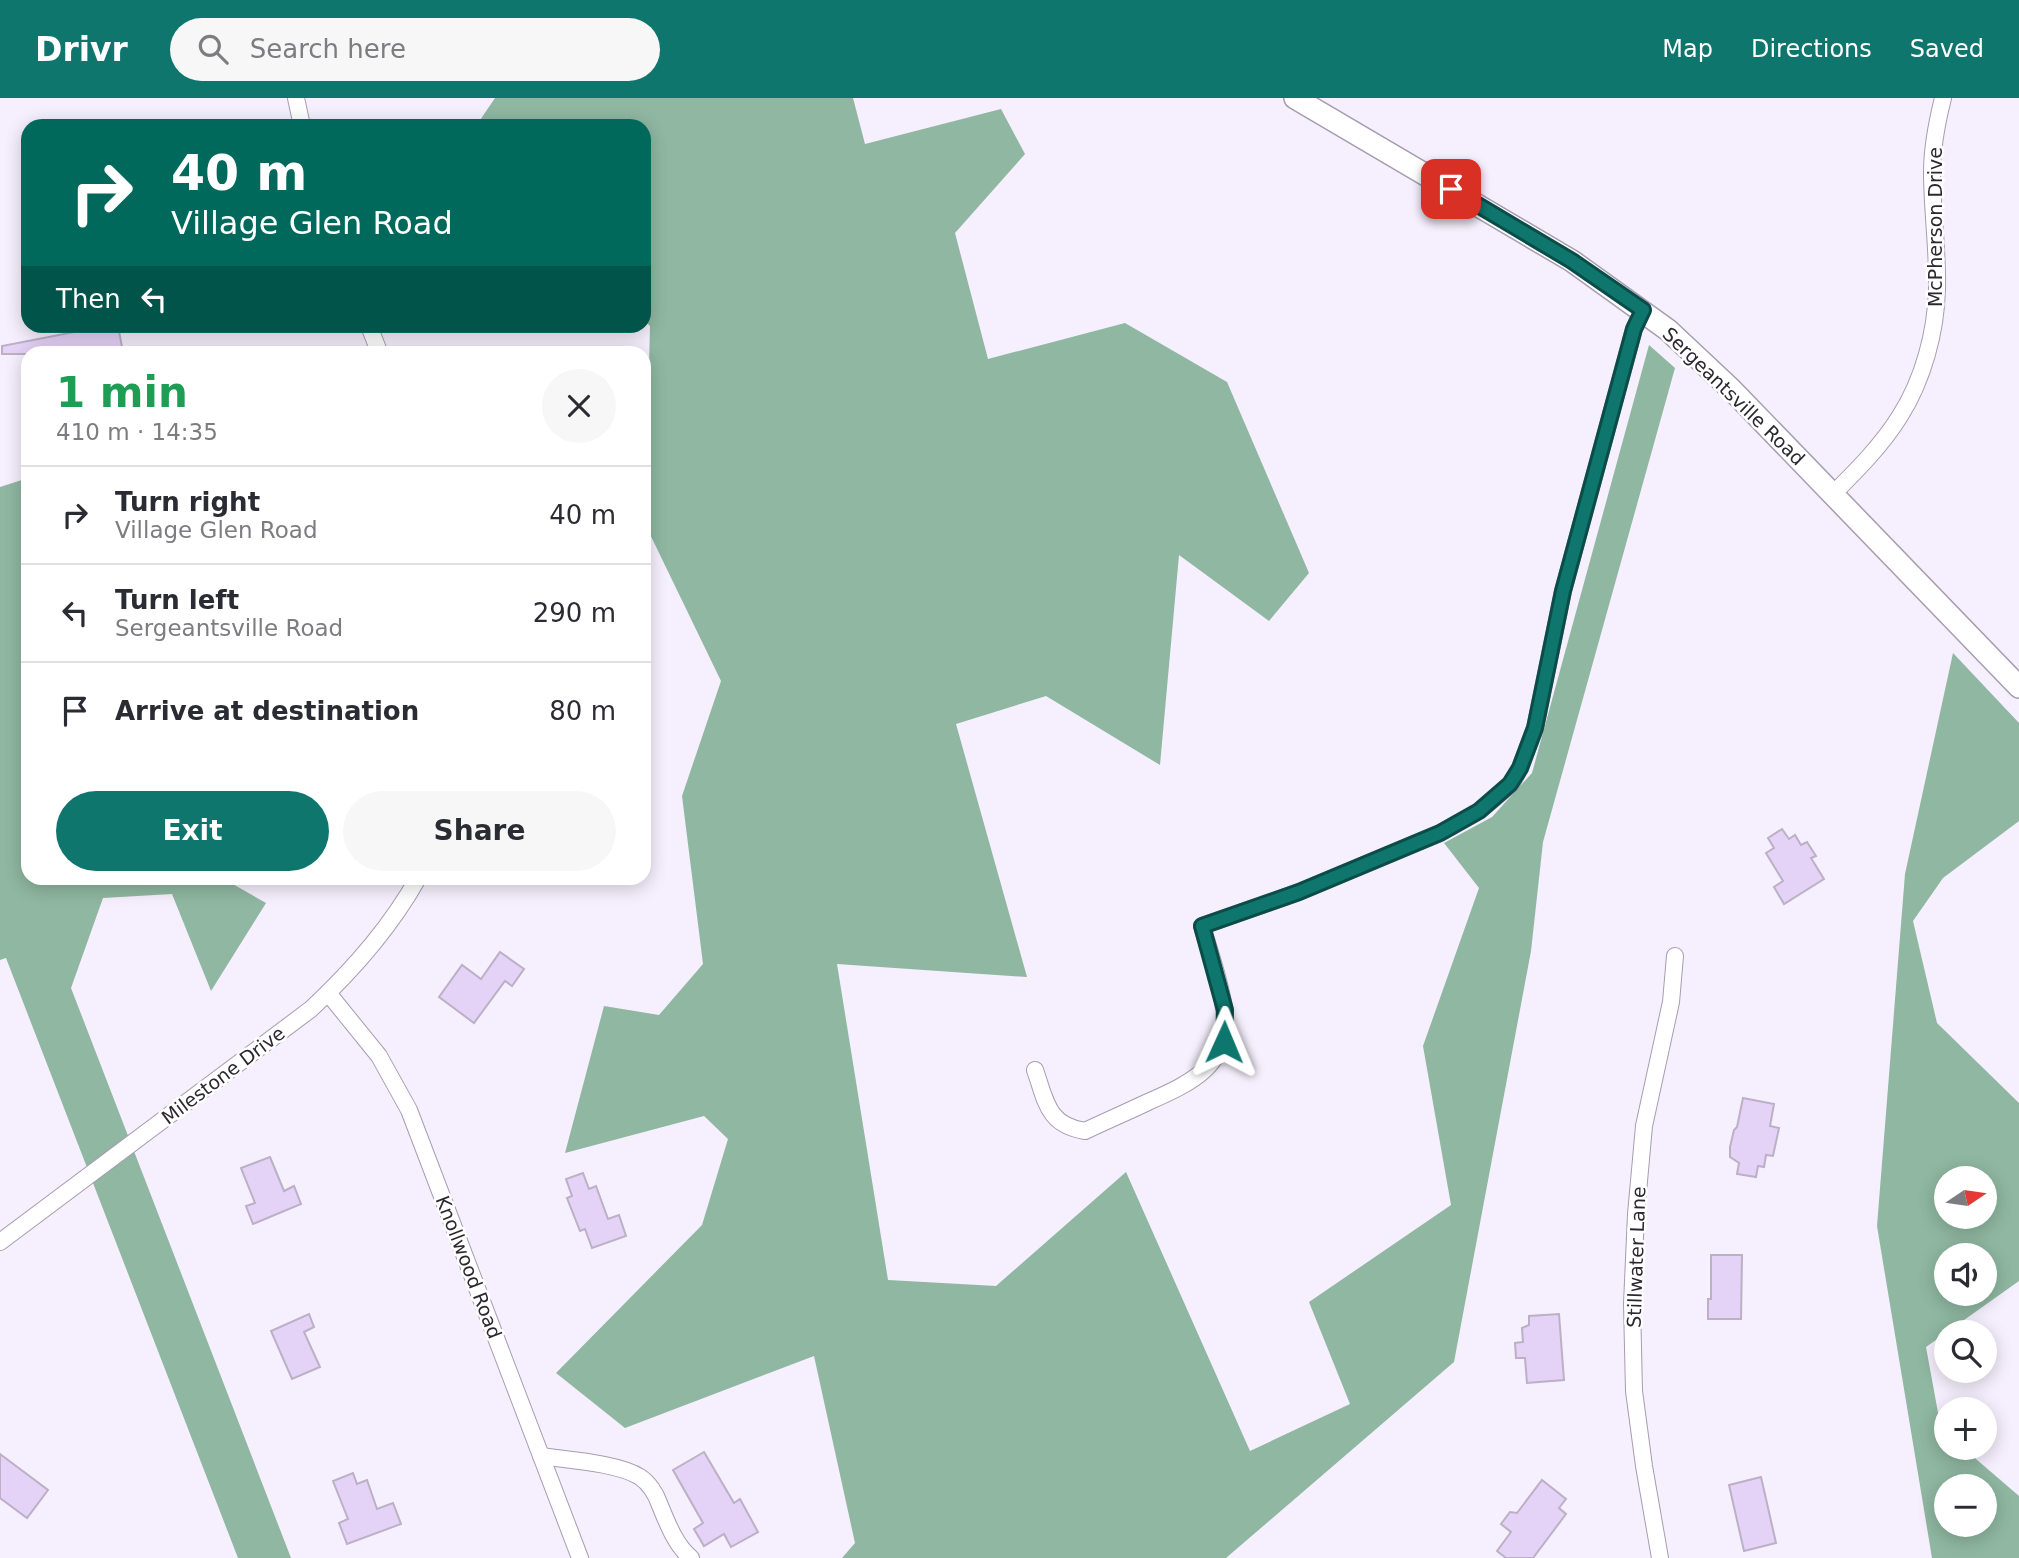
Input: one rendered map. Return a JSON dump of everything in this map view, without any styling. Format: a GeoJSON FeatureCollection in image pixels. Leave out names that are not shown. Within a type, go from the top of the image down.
{"type":"FeatureCollection","features":[{"type":"Feature","properties":{"kind":"main road","name":"Sergeantsville Road"},"geometry":{"type":"LineString","coordinates":[[1295,98],[1572,261],[1668,330],[1713,371],[1834,493],[2019,687]]}},
{"type":"Feature","properties":{"kind":"street"},"geometry":{"type":"LineString","coordinates":[[296,98],[300,119]]}},
{"type":"Feature","properties":{"kind":"street","name":"McPherson Drive"},"geometry":{"type":"LineString","coordinates":[[1834,493],[1862,465],[1901,416],[1917,384],[1928,351],[1935,320],[1937,289],[1932,169],[1935,130],[1943,98]]}},
{"type":"Feature","properties":{"kind":"street"},"geometry":{"type":"LineString","coordinates":[[1035,1070],[1050,1111],[1058,1122],[1085,1131],[1193,1080],[1218,1054],[1224,1042],[1225,1027],[1222,996],[1202,926],[1299,892],[1440,833],[1479,811],[1510,784],[1520,768],[1535,728],[1563,591],[1634,329],[1643,310]]}},
{"type":"Feature","properties":{"kind":"street","name":"Milestone Drive"},"geometry":{"type":"LineString","coordinates":[[0,1242],[300,1017],[328,993],[382,934],[401,909],[414,885]]}},
{"type":"Feature","properties":{"kind":"street","name":"Stillwater Lane"},"geometry":{"type":"LineString","coordinates":[[1660,1558],[1634,1391],[1632,1304],[1644,1126],[1671,1002],[1675,956]]}},
{"type":"Feature","properties":{"kind":"street","name":"Knollwood Road"},"geometry":{"type":"LineString","coordinates":[[328,993],[379,1056],[409,1110],[579,1558]]}},
{"type":"Feature","properties":{"kind":"street"},"geometry":{"type":"LineString","coordinates":[[541,1455],[621,1469],[642,1478],[656,1494],[671,1530],[691,1558]]}},
{"type":"Feature","properties":{"kind":"green space"},"geometry":{"type":"Polygon","coordinates":[[[495,98],[853,98],[865,144],[1001,109],[1025,154],[955,233],[988,359],[1125,323],[1227,382],[1309,573],[1269,621],[1179,555],[1160,765],[1046,696],[956,724],[1027,977],[837,964],[888,1280],[996,1286],[1126,1172],[1250,1451],[1350,1404],[1309,1302],[1451,1205],[1423,1046],[1479,888],[1444,843],[1492,817],[1532,773],[1649,345],[1675,368],[1543,842],[1531,951],[1454,1362],[1226,1558],[842,1558],[855,1543],[814,1356],[625,1428],[556,1373],[702,1225],[728,1139],[704,1116],[565,1153],[604,1006],[659,1015],[703,964],[682,796],[721,681],[651,536],[651,119],[481,119],[495,98]]]}},
{"type":"Feature","properties":{"kind":"green space"},"geometry":{"type":"Polygon","coordinates":[[[21,480],[21,885],[234,885],[266,903],[211,991],[172,894],[103,898],[71,988],[291,1558],[238,1558],[6,958],[0,960],[0,487],[21,480]]]}},
{"type":"Feature","properties":{"kind":"green space"},"geometry":{"type":"Polygon","coordinates":[[[1953,653],[2019,723],[2019,821],[1943,878],[1913,921],[1937,1023],[2019,1103],[2019,1281],[1997,1297],[1997,1243],[1934,1243],[1934,1306],[1984,1306],[1964,1320],[1934,1320],[1934,1341],[1926,1347],[1935,1397],[1934,1460],[1977,1460],[1993,1474],[1934,1474],[1934,1537],[1997,1537],[1997,1477],[2019,1496],[2019,1558],[1932,1558],[1877,1226],[1905,874],[1953,653]]]}},
{"type":"Feature","properties":{"kind":"building"},"geometry":{"type":"Polygon","coordinates":[[[69,333],[119,333],[122,346],[21,346],[21,354],[2,354],[2,346],[69,333]]]}},
{"type":"Feature","properties":{"kind":"building"},"geometry":{"type":"Polygon","coordinates":[[[1782,829],[1789,839],[1795,835],[1801,845],[1807,842],[1816,856],[1811,858],[1824,879],[1784,904],[1774,887],[1783,881],[1766,853],[1774,848],[1768,838],[1782,829]]]}},
{"type":"Feature","properties":{"kind":"building"},"geometry":{"type":"Polygon","coordinates":[[[500,952],[524,969],[512,986],[505,981],[474,1023],[439,997],[462,965],[481,979],[500,952]]]}},
{"type":"Feature","properties":{"kind":"building"},"geometry":{"type":"Polygon","coordinates":[[[1743,1098],[1774,1104],[1770,1126],[1779,1128],[1773,1156],[1766,1155],[1764,1167],[1758,1166],[1756,1177],[1737,1174],[1739,1163],[1730,1157],[1730,1147],[1743,1098]]]}},
{"type":"Feature","properties":{"kind":"building"},"geometry":{"type":"Polygon","coordinates":[[[270,1157],[284,1191],[294,1186],[301,1204],[253,1224],[246,1206],[255,1203],[241,1168],[270,1157]]]}},
{"type":"Feature","properties":{"kind":"building"},"geometry":{"type":"Polygon","coordinates":[[[583,1173],[589,1189],[596,1186],[608,1219],[619,1215],[626,1236],[592,1248],[585,1229],[580,1231],[567,1198],[572,1196],[566,1179],[583,1173]]]}},
{"type":"Feature","properties":{"kind":"building"},"geometry":{"type":"Polygon","coordinates":[[[1711,1255],[1742,1255],[1741,1319],[1708,1319],[1711,1255]]]}},
{"type":"Feature","properties":{"kind":"building"},"geometry":{"type":"Polygon","coordinates":[[[309,1314],[314,1327],[304,1332],[320,1367],[292,1379],[271,1331],[309,1314]]]}},
{"type":"Feature","properties":{"kind":"building"},"geometry":{"type":"Polygon","coordinates":[[[1559,1314],[1564,1380],[1527,1383],[1525,1358],[1516,1358],[1515,1343],[1523,1342],[1522,1328],[1529,1325],[1529,1316],[1559,1314]]]}},
{"type":"Feature","properties":{"kind":"building"},"geometry":{"type":"Polygon","coordinates":[[[704,1452],[734,1503],[740,1499],[758,1532],[731,1547],[724,1534],[704,1546],[694,1529],[703,1523],[673,1470],[704,1452]]]}},
{"type":"Feature","properties":{"kind":"building"},"geometry":{"type":"Polygon","coordinates":[[[0,1454],[48,1490],[27,1518],[0,1498],[0,1454]]]}},
{"type":"Feature","properties":{"kind":"building"},"geometry":{"type":"Polygon","coordinates":[[[353,1473],[357,1484],[367,1480],[377,1509],[393,1503],[401,1524],[347,1544],[339,1523],[348,1519],[333,1481],[353,1473]]]}},
{"type":"Feature","properties":{"kind":"building"},"geometry":{"type":"Polygon","coordinates":[[[1761,1477],[1776,1543],[1744,1551],[1729,1485],[1761,1477]]]}},
{"type":"Feature","properties":{"kind":"building"},"geometry":{"type":"Polygon","coordinates":[[[1542,1480],[1566,1499],[1559,1508],[1566,1514],[1533,1558],[1506,1558],[1497,1551],[1511,1532],[1501,1524],[1510,1512],[1517,1513],[1542,1480]]]}},
{"type":"Feature","properties":{"kind":"route"},"geometry":{"type":"LineString","coordinates":[[1224,1042],[1225,1010],[1202,926],[1342,875],[1460,823],[1479,811],[1510,784],[1520,768],[1535,728],[1563,591],[1634,329],[1643,310],[1572,261],[1451,189]]}}]}
